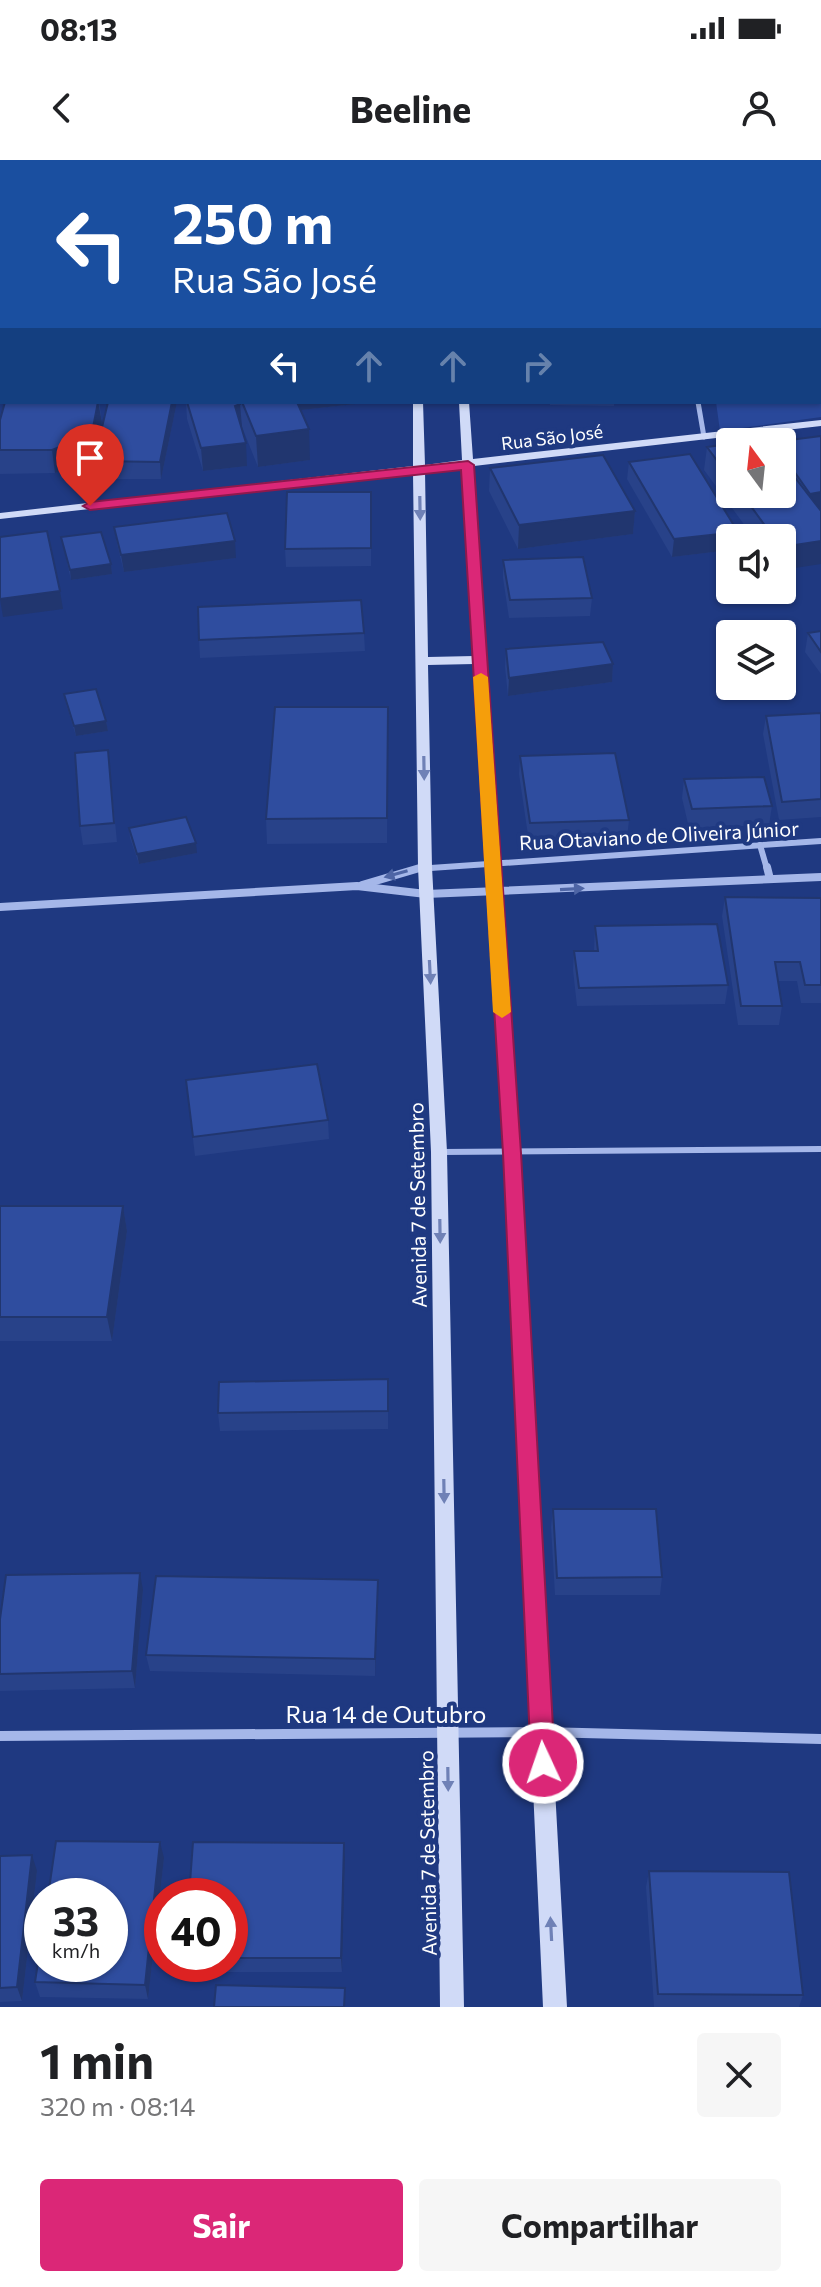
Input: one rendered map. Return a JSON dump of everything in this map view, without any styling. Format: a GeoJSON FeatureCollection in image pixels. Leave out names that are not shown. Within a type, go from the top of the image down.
{"type":"FeatureCollection","features":[{"type":"Feature","properties":{"kind":"street","name":"Avenida 7 de Setembro"},"geometry":{"type":"LineString","coordinates":[[418,404],[425,867],[439,1152],[452,2007]]}},
{"type":"Feature","properties":{"kind":"street"},"geometry":{"type":"LineString","coordinates":[[464,404],[512,1153],[555,2007]]}},
{"type":"Feature","properties":{"kind":"street"},"geometry":{"type":"LineString","coordinates":[[698,404],[704,437]]}},
{"type":"Feature","properties":{"kind":"street","name":"Rua São José"},"geometry":{"type":"LineString","coordinates":[[0,516],[821,423]]}},
{"type":"Feature","properties":{"kind":"street"},"geometry":{"type":"LineString","coordinates":[[422,661],[480,660]]}},
{"type":"Feature","properties":{"kind":"street","name":"Rua Otaviano de Oliveira Júnior"},"geometry":{"type":"LineString","coordinates":[[357,886],[425,867],[821,841]]}},
{"type":"Feature","properties":{"kind":"street"},"geometry":{"type":"LineString","coordinates":[[760,845],[770,879]]}},
{"type":"Feature","properties":{"kind":"street","name":"Rua Otaviano de Oliveira Júnior"},"geometry":{"type":"LineString","coordinates":[[0,907],[357,886],[426,894],[821,877]]}},
{"type":"Feature","properties":{"kind":"street","name":"Rua 14 de Outubro"},"geometry":{"type":"LineString","coordinates":[[0,1736],[542,1732],[821,1739]]}},
{"type":"Feature","properties":{"kind":"lane"},"geometry":{"type":"LineString","coordinates":[[439,1152],[821,1149]]}},
{"type":"Feature","properties":{"kind":"shaded area"},"geometry":{"type":"Polygon","coordinates":[[[716,404],[821,404],[821,417],[720,428],[716,404]]]}},
{"type":"Feature","properties":{"kind":"building"},"geometry":{"type":"Polygon","coordinates":[[[4,404],[98,404],[90,443],[70,443],[52,450],[0,450],[0,420],[4,404]]]}},
{"type":"Feature","properties":{"kind":"building"},"geometry":{"type":"Polygon","coordinates":[[[108,404],[172,404],[160,462],[94,461],[108,404]]]}},
{"type":"Feature","properties":{"kind":"building"},"geometry":{"type":"Polygon","coordinates":[[[188,404],[240,404],[235,406],[246,443],[201,448],[188,404]]]}},
{"type":"Feature","properties":{"kind":"building"},"geometry":{"type":"Polygon","coordinates":[[[243,404],[298,404],[309,429],[256,436],[243,404]]]}},
{"type":"Feature","properties":{"kind":"building"},"geometry":{"type":"Polygon","coordinates":[[[821,436],[821,492],[810,494],[796,474],[796,439],[821,436]]]}},
{"type":"Feature","properties":{"kind":"building"},"geometry":{"type":"Polygon","coordinates":[[[716,446],[716,459],[707,447],[716,446]]]}},
{"type":"Feature","properties":{"kind":"building"},"geometry":{"type":"Polygon","coordinates":[[[690,454],[716,496],[716,508],[723,508],[733,524],[716,524],[716,534],[674,539],[629,462],[690,454]]]}},
{"type":"Feature","properties":{"kind":"building"},"geometry":{"type":"Polygon","coordinates":[[[603,455],[635,511],[519,525],[490,468],[603,455]]]}},
{"type":"Feature","properties":{"kind":"building"},"geometry":{"type":"Polygon","coordinates":[[[796,479],[821,511],[821,541],[796,545],[796,524],[764,524],[752,508],[796,508],[796,479]]]}},
{"type":"Feature","properties":{"kind":"building"},"geometry":{"type":"Polygon","coordinates":[[[287,492],[371,492],[371,548],[285,549],[287,492]]]}},
{"type":"Feature","properties":{"kind":"building"},"geometry":{"type":"Polygon","coordinates":[[[227,513],[235,541],[121,555],[114,527],[227,513]]]}},
{"type":"Feature","properties":{"kind":"building"},"geometry":{"type":"Polygon","coordinates":[[[47,531],[60,591],[0,599],[0,537],[47,531]]]}},
{"type":"Feature","properties":{"kind":"building"},"geometry":{"type":"Polygon","coordinates":[[[101,532],[111,564],[70,570],[61,537],[101,532]]]}},
{"type":"Feature","properties":{"kind":"building"},"geometry":{"type":"Polygon","coordinates":[[[583,557],[592,598],[510,600],[503,560],[583,557]]]}},
{"type":"Feature","properties":{"kind":"building"},"geometry":{"type":"Polygon","coordinates":[[[361,600],[364,633],[199,640],[198,607],[361,600]]]}},
{"type":"Feature","properties":{"kind":"building"},"geometry":{"type":"Polygon","coordinates":[[[821,631],[821,652],[808,633],[821,631]]]}},
{"type":"Feature","properties":{"kind":"building"},"geometry":{"type":"Polygon","coordinates":[[[603,642],[613,664],[509,678],[506,649],[603,642]]]}},
{"type":"Feature","properties":{"kind":"building"},"geometry":{"type":"Polygon","coordinates":[[[96,689],[106,721],[74,726],[64,694],[96,689]]]}},
{"type":"Feature","properties":{"kind":"building"},"geometry":{"type":"Polygon","coordinates":[[[275,707],[388,707],[387,818],[266,819],[275,707]]]}},
{"type":"Feature","properties":{"kind":"building"},"geometry":{"type":"Polygon","coordinates":[[[821,713],[821,799],[782,802],[766,716],[821,713]]]}},
{"type":"Feature","properties":{"kind":"building"},"geometry":{"type":"Polygon","coordinates":[[[108,750],[114,823],[80,826],[75,753],[108,750]]]}},
{"type":"Feature","properties":{"kind":"building"},"geometry":{"type":"Polygon","coordinates":[[[615,753],[629,820],[530,823],[520,756],[615,753]]]}},
{"type":"Feature","properties":{"kind":"building"},"geometry":{"type":"Polygon","coordinates":[[[764,777],[772,806],[692,809],[684,779],[764,777]]]}},
{"type":"Feature","properties":{"kind":"building"},"geometry":{"type":"Polygon","coordinates":[[[186,817],[196,843],[137,854],[129,828],[186,817]]]}},
{"type":"Feature","properties":{"kind":"building"},"geometry":{"type":"Polygon","coordinates":[[[725,897],[821,898],[821,985],[805,985],[800,962],[775,962],[782,1006],[741,1006],[725,897]]]}},
{"type":"Feature","properties":{"kind":"building"},"geometry":{"type":"Polygon","coordinates":[[[717,924],[728,985],[579,988],[574,951],[598,951],[595,926],[717,924]]]}},
{"type":"Feature","properties":{"kind":"building"},"geometry":{"type":"Polygon","coordinates":[[[317,1064],[328,1120],[193,1137],[186,1080],[317,1064]]]}},
{"type":"Feature","properties":{"kind":"building"},"geometry":{"type":"Polygon","coordinates":[[[0,1206],[123,1206],[107,1317],[0,1317],[0,1206]]]}},
{"type":"Feature","properties":{"kind":"building"},"geometry":{"type":"Polygon","coordinates":[[[388,1379],[388,1411],[218,1413],[219,1382],[388,1379]]]}},
{"type":"Feature","properties":{"kind":"building"},"geometry":{"type":"Polygon","coordinates":[[[553,1509],[656,1509],[662,1577],[557,1578],[553,1509]]]}},
{"type":"Feature","properties":{"kind":"building"},"geometry":{"type":"Polygon","coordinates":[[[140,1573],[132,1671],[0,1674],[0,1619],[6,1575],[140,1573]]]}},
{"type":"Feature","properties":{"kind":"building"},"geometry":{"type":"Polygon","coordinates":[[[156,1576],[378,1580],[375,1659],[146,1655],[156,1576]]]}},
{"type":"Feature","properties":{"kind":"building"},"geometry":{"type":"Polygon","coordinates":[[[56,1841],[160,1842],[156,1878],[144,1878],[145,1985],[35,1982],[128,1982],[128,1878],[51,1878],[56,1841]]]}},
{"type":"Feature","properties":{"kind":"building"},"geometry":{"type":"Polygon","coordinates":[[[193,1842],[344,1843],[341,1958],[248,1958],[248,1878],[190,1878],[193,1842]]]}},
{"type":"Feature","properties":{"kind":"building"},"geometry":{"type":"Polygon","coordinates":[[[32,1855],[29,1878],[24,1878],[24,1925],[17,1987],[0,1988],[0,1856],[32,1855]]]}},
{"type":"Feature","properties":{"kind":"building"},"geometry":{"type":"Polygon","coordinates":[[[649,1871],[789,1872],[803,1995],[658,1994],[649,1871]]]}},
{"type":"Feature","properties":{"kind":"building"},"geometry":{"type":"Polygon","coordinates":[[[216,1985],[345,1988],[344,2007],[214,2007],[216,1985]]]}},
{"type":"Feature","properties":{"kind":"slow traffic"},"geometry":{"type":"LineString","coordinates":[[481,677],[502,1012]]}},
{"type":"Feature","properties":{"kind":"route"},"geometry":{"type":"LineString","coordinates":[[90,506],[468,465],[512,1153],[543,1763]]}}]}
